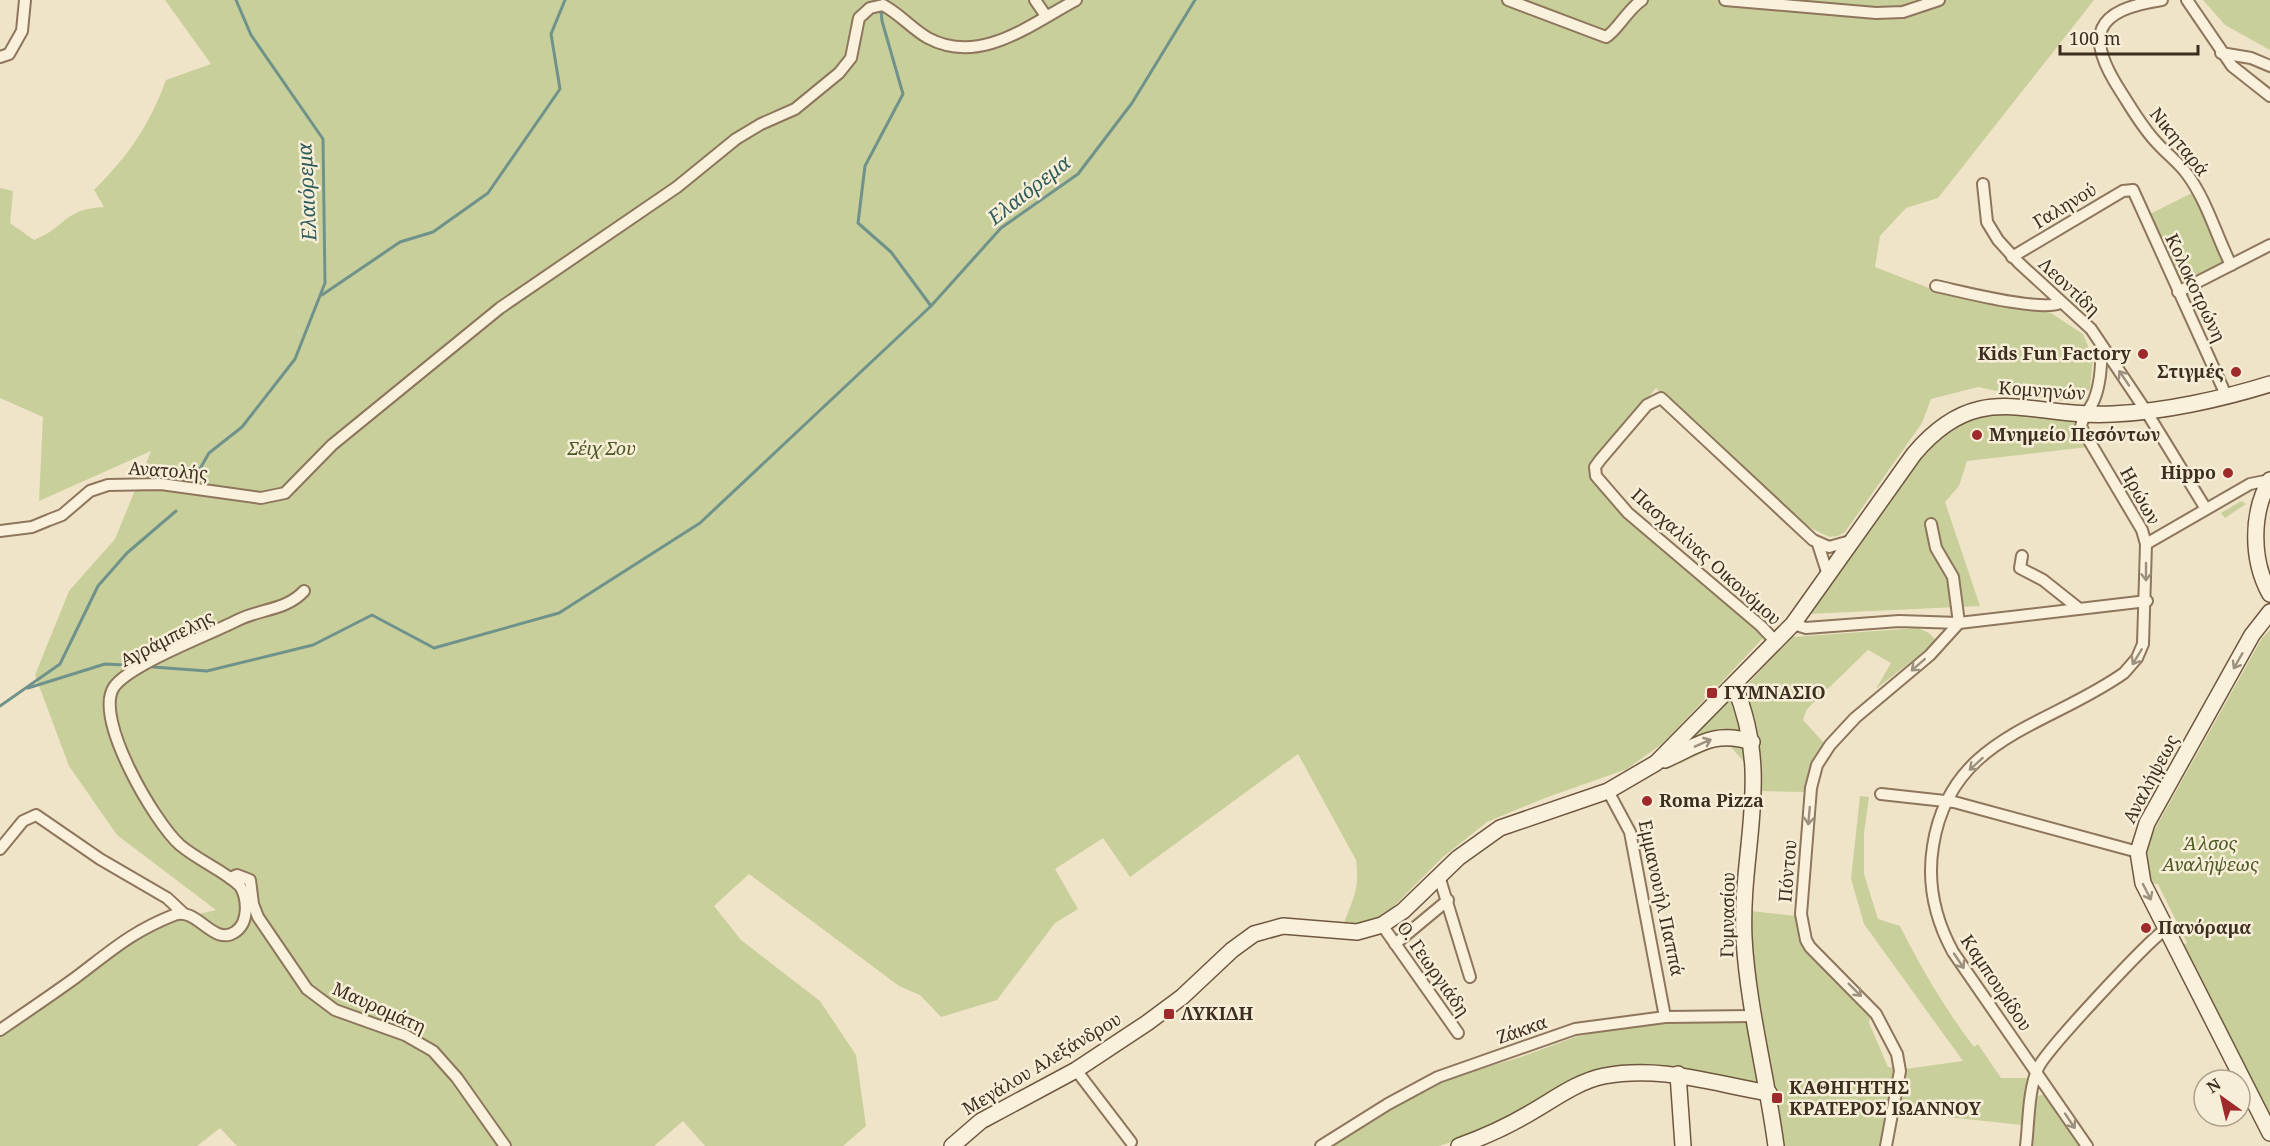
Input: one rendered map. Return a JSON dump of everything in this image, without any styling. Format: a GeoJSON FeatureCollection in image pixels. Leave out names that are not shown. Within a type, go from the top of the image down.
{"type":"FeatureCollection","features":[{"type":"Feature","properties":{"kind":"main road","name":"Κομνηνών"},"geometry":{"type":"LineString","coordinates":[[1776,642],[1793,624],[1914,454],[1930,435],[1959,414],[1994,406],[2085,415],[2146,411],[2270,384]]}},
{"type":"Feature","properties":{"kind":"main road"},"geometry":{"type":"LineString","coordinates":[[2270,480],[2259,504],[2256,529],[2259,560],[2270,594]]}},
{"type":"Feature","properties":{"kind":"main road","name":"Αναλήψεως"},"geometry":{"type":"LineString","coordinates":[[2270,612],[2252,635],[2153,813],[2141,837],[2138,852],[2141,879],[2270,1133]]}},
{"type":"Feature","properties":{"kind":"main road","name":"Μεγάλου Αλεξάνδρου"},"geometry":{"type":"LineString","coordinates":[[952,1146],[981,1121],[1076,1070],[1163,1011],[1232,950],[1260,931],[1283,926],[1356,932],[1382,925],[1403,911],[1458,858],[1500,828],[1608,791],[1656,763],[1776,642]]}},
{"type":"Feature","properties":{"kind":"main road","name":"Γυμνασίου"},"geometry":{"type":"LineString","coordinates":[[1734,686],[1752,742],[1754,787],[1744,926],[1754,1016],[1769,1093],[1776,1146]]}},
{"type":"Feature","properties":{"kind":"main road"},"geometry":{"type":"LineString","coordinates":[[1656,763],[1720,736],[1736,737],[1752,742]]}},
{"type":"Feature","properties":{"kind":"main road"},"geometry":{"type":"LineString","coordinates":[[1459,1146],[1488,1136],[1581,1084],[1603,1076],[1652,1072],[1678,1074],[1769,1093]]}},
{"type":"Feature","properties":{"kind":"main road"},"geometry":{"type":"LineString","coordinates":[[1678,1074],[1683,1146]]}},
{"type":"Feature","properties":{"kind":"street"},"geometry":{"type":"LineString","coordinates":[[0,57],[9,54],[22,31],[25,0]]}},
{"type":"Feature","properties":{"kind":"street"},"geometry":{"type":"LineString","coordinates":[[1035,0],[1046,16],[1076,0]]}},
{"type":"Feature","properties":{"kind":"street"},"geometry":{"type":"LineString","coordinates":[[1508,0],[1606,37],[1611,34],[1626,12],[1642,0]]}},
{"type":"Feature","properties":{"kind":"street"},"geometry":{"type":"LineString","coordinates":[[1725,0],[1884,13],[1928,6],[1939,0]]}},
{"type":"Feature","properties":{"kind":"street","name":"Νικηταρά"},"geometry":{"type":"LineString","coordinates":[[2162,0],[2131,6],[2114,15],[2102,26],[2099,41],[2100,55],[2132,110],[2156,143],[2187,173],[2196,187],[2231,265]]}},
{"type":"Feature","properties":{"kind":"street"},"geometry":{"type":"LineString","coordinates":[[2187,0],[2221,53],[2241,76],[2270,96]]}},
{"type":"Feature","properties":{"kind":"street","name":"Ανατολής"},"geometry":{"type":"LineString","coordinates":[[0,531],[32,526],[57,517],[90,491],[108,485],[161,484],[255,498],[273,497],[292,488],[332,445],[378,410],[500,308],[682,182],[739,137],[795,109],[818,91],[839,73],[851,58],[859,18],[870,8],[883,5],[927,37],[959,48],[1008,38],[1025,31],[1046,16]]}},
{"type":"Feature","properties":{"kind":"street"},"geometry":{"type":"LineString","coordinates":[[2221,53],[2251,58],[2270,66]]}},
{"type":"Feature","properties":{"kind":"street","name":"Λεοντίδη"},"geometry":{"type":"LineString","coordinates":[[1983,184],[1987,222],[2012,256],[2060,303],[2087,325],[2146,411],[2206,509]]}},
{"type":"Feature","properties":{"kind":"street","name":"Γαληνού"},"geometry":{"type":"LineString","coordinates":[[2012,256],[2123,191],[2130,189],[2134,194]]}},
{"type":"Feature","properties":{"kind":"street","name":"Κολοκοτρώνη"},"geometry":{"type":"LineString","coordinates":[[2134,194],[2226,395]]}},
{"type":"Feature","properties":{"kind":"street"},"geometry":{"type":"LineString","coordinates":[[2178,292],[2270,246]]}},
{"type":"Feature","properties":{"kind":"street"},"geometry":{"type":"LineString","coordinates":[[1936,286],[2020,302],[2049,305],[2060,303]]}},
{"type":"Feature","properties":{"kind":"street"},"geometry":{"type":"LineString","coordinates":[[2085,415],[2096,392],[2102,346]]}},
{"type":"Feature","properties":{"kind":"street","name":"Πασχαλίνας Οικονόμου"},"geometry":{"type":"LineString","coordinates":[[1776,642],[1761,626],[1636,520],[1599,480],[1595,467],[1647,405],[1654,399],[1662,399],[1818,544]]}},
{"type":"Feature","properties":{"kind":"street","name":"Ηρώων"},"geometry":{"type":"LineString","coordinates":[[2085,415],[2081,427],[2142,530],[2146,544],[2147,601]]}},
{"type":"Feature","properties":{"kind":"street"},"geometry":{"type":"LineString","coordinates":[[2146,544],[2250,484],[2270,480]]}},
{"type":"Feature","properties":{"kind":"street"},"geometry":{"type":"LineString","coordinates":[[1931,524],[1936,548],[1953,577],[1959,623]]}},
{"type":"Feature","properties":{"kind":"street"},"geometry":{"type":"LineString","coordinates":[[1828,575],[1818,544],[1836,546],[1854,540]]}},
{"type":"Feature","properties":{"kind":"street"},"geometry":{"type":"LineString","coordinates":[[2022,556],[2020,568],[2043,580],[2077,607]]}},
{"type":"Feature","properties":{"kind":"street","name":"Αγράμπελης"},"geometry":{"type":"LineString","coordinates":[[182,912],[220,934],[228,935],[236,932],[245,918],[244,896],[240,886],[230,878],[180,845],[153,812],[139,789],[120,746],[111,707],[111,694],[118,683],[149,663],[249,615],[292,602],[304,591]]}},
{"type":"Feature","properties":{"kind":"street"},"geometry":{"type":"LineString","coordinates":[[1793,624],[1806,628],[1888,622],[1959,623],[2077,607],[2147,601]]}},
{"type":"Feature","properties":{"kind":"street","name":"Καμπουρίδου"},"geometry":{"type":"LineString","coordinates":[[2087,1146],[2037,1070],[1957,959],[1941,928],[1935,904],[1931,869],[1935,834],[1945,800],[1971,767],[2006,739],[2110,682],[2130,668],[2143,647],[2147,601]]}},
{"type":"Feature","properties":{"kind":"street","name":"Πόντου"},"geometry":{"type":"LineString","coordinates":[[1886,1146],[1900,1071],[1896,1054],[1876,1014],[1850,985],[1815,953],[1806,940],[1801,914],[1811,788],[1821,757],[1842,731],[1872,702],[1929,655],[1959,623]]}},
{"type":"Feature","properties":{"kind":"street","name":"Εμμανουήλ Παππά"},"geometry":{"type":"LineString","coordinates":[[1608,791],[1630,832],[1665,1017]]}},
{"type":"Feature","properties":{"kind":"street"},"geometry":{"type":"LineString","coordinates":[[1881,794],[1945,800],[2041,824],[2138,852]]}},
{"type":"Feature","properties":{"kind":"street"},"geometry":{"type":"LineString","coordinates":[[0,849],[23,821],[36,816],[100,859],[170,900],[182,912],[120,941],[61,988],[0,1030]]}},
{"type":"Feature","properties":{"kind":"street","name":"Μαυρομάτη"},"geometry":{"type":"LineString","coordinates":[[230,878],[237,875],[250,880],[253,904],[258,917],[298,978],[314,995],[335,1010],[405,1035],[433,1051],[457,1078],[505,1146]]}},
{"type":"Feature","properties":{"kind":"street"},"geometry":{"type":"LineString","coordinates":[[1439,876],[1470,977]]}},
{"type":"Feature","properties":{"kind":"street"},"geometry":{"type":"LineString","coordinates":[[1395,944],[1448,900]]}},
{"type":"Feature","properties":{"kind":"street","name":"Ο. Γεωργιάδη"},"geometry":{"type":"LineString","coordinates":[[1382,925],[1458,1033]]}},
{"type":"Feature","properties":{"kind":"street"},"geometry":{"type":"LineString","coordinates":[[2026,1146],[2037,1070],[2091,1006],[2166,929]]}},
{"type":"Feature","properties":{"kind":"street","name":"Ζάκκα"},"geometry":{"type":"LineString","coordinates":[[1321,1146],[1411,1091],[1468,1065],[1575,1029],[1665,1017],[1754,1016]]}},
{"type":"Feature","properties":{"kind":"street"},"geometry":{"type":"LineString","coordinates":[[1076,1070],[1131,1142]]}},
{"type":"Feature","properties":{"kind":"green space","name":"Σέιχ Σου"},"geometry":{"type":"Polygon","coordinates":[[[165,0],[2094,0],[1938,198],[1906,208],[1880,236],[1875,267],[1929,288],[2051,313],[2083,334],[2093,358],[2090,389],[2073,402],[2015,395],[1978,387],[1931,399],[1922,423],[1845,532],[1829,537],[1807,526],[1656,388],[1592,464],[1636,526],[1744,615],[1763,638],[1718,686],[1713,685],[1704,694],[1705,699],[1663,743],[1627,769],[1545,798],[1487,822],[1443,857],[1382,918],[1358,925],[1344,923],[1356,886],[1356,860],[1298,754],[1130,877],[1103,838],[1055,869],[1078,909],[1055,923],[997,1000],[941,1017],[920,995],[899,986],[749,874],[714,906],[741,940],[820,1001],[856,1055],[866,1126],[843,1146],[705,1146],[683,1121],[654,1146],[237,1146],[220,1128],[197,1146],[0,1146],[0,1036],[75,983],[126,941],[185,917],[216,910],[117,835],[69,766],[35,675],[69,591],[115,539],[151,451],[39,501],[43,417],[0,398],[0,188],[13,191],[10,223],[34,240],[81,211],[104,207],[94,190],[118,165],[137,139],[166,80],[211,64],[165,0]]]}},
{"type":"Feature","properties":{"kind":"green space"},"geometry":{"type":"Polygon","coordinates":[[[2203,0],[2270,0],[2270,50],[2225,25],[2203,0]]]}},
{"type":"Feature","properties":{"kind":"green space"},"geometry":{"type":"Polygon","coordinates":[[[2192,193],[2226,264],[2179,288],[2148,215],[2192,193]]]}},
{"type":"Feature","properties":{"kind":"green space"},"geometry":{"type":"Polygon","coordinates":[[[1996,413],[2071,418],[2088,447],[1967,461],[1959,486],[1945,502],[1980,606],[1807,614],[1928,445],[1960,420],[1996,413]]]}},
{"type":"Feature","properties":{"kind":"green space"},"geometry":{"type":"Polygon","coordinates":[[[2241,501],[2246,504],[2225,518],[2221,513],[2241,501]]]}},
{"type":"Feature","properties":{"kind":"green space"},"geometry":{"type":"Polygon","coordinates":[[[1918,628],[1935,639],[1932,645],[1876,689],[1891,663],[1868,650],[1807,709],[1803,720],[1824,743],[1812,763],[1806,792],[1760,791],[1760,759],[1743,689],[1792,637],[1918,628]]]}},
{"type":"Feature","properties":{"kind":"green space","name":"Άλσος Αναλήψεως"},"geometry":{"type":"Polygon","coordinates":[[[2270,630],[2270,1122],[2252,1086],[2252,1068],[2243,1068],[2181,946],[2187,943],[2158,884],[2147,883],[2147,848],[2151,836],[2262,638],[2270,630]]]}},
{"type":"Feature","properties":{"kind":"green space"},"geometry":{"type":"Polygon","coordinates":[[[1732,696],[1742,730],[1714,732],[1687,742],[1732,696]]]}},
{"type":"Feature","properties":{"kind":"green space"},"geometry":{"type":"Polygon","coordinates":[[[1719,741],[1745,747],[1745,763],[1731,747],[1715,747],[1671,768],[1719,741]]]}},
{"type":"Feature","properties":{"kind":"green space"},"geometry":{"type":"Polygon","coordinates":[[[1860,796],[1869,797],[1864,833],[1864,874],[1878,919],[1900,926],[1953,1018],[1974,1047],[1978,1044],[2001,1078],[2028,1078],[2022,1125],[1900,1112],[1905,1069],[1963,1061],[1864,924],[1851,879],[1860,796]]]}},
{"type":"Feature","properties":{"kind":"green space"},"geometry":{"type":"Polygon","coordinates":[[[1751,911],[1797,916],[1801,935],[1871,1013],[1869,1023],[1888,1067],[1897,1068],[1881,1146],[1785,1146],[1778,1104],[1782,1102],[1780,1093],[1775,1091],[1751,947],[1751,911]]]}},
{"type":"Feature","properties":{"kind":"green space"},"geometry":{"type":"Polygon","coordinates":[[[1747,1021],[1757,1083],[1677,1068],[1614,1071],[1504,1125],[1439,1146],[1328,1146],[1445,1079],[1521,1057],[1575,1037],[1650,1022],[1747,1021]]]}},
{"type":"Feature","properties":{"kind":"green space"},"geometry":{"type":"Polygon","coordinates":[[[2046,1094],[2080,1146],[2030,1146],[2037,1096],[2046,1094]]]}},
{"type":"Feature","properties":{"kind":"waterway","name":"Ελαιόρεμα"},"geometry":{"type":"LineString","coordinates":[[197,474],[209,453],[242,427],[295,359],[325,283],[323,139],[251,35],[236,0]]}},
{"type":"Feature","properties":{"kind":"waterway"},"geometry":{"type":"LineString","coordinates":[[322,295],[400,242],[433,232],[488,193],[560,89],[551,34],[565,0]]}},
{"type":"Feature","properties":{"kind":"waterway"},"geometry":{"type":"LineString","coordinates":[[153,667],[207,671],[313,645],[372,615],[434,648],[559,613],[700,523],[931,306],[891,252],[858,223],[865,166],[903,94],[882,21],[880,0]]}},
{"type":"Feature","properties":{"kind":"waterway","name":"Ελαιόρεμα"},"geometry":{"type":"LineString","coordinates":[[931,306],[1001,228],[1078,174],[1132,103],[1195,0]]}},
{"type":"Feature","properties":{"kind":"waterway","name":"Ελαιόρεμα"},"geometry":{"type":"LineString","coordinates":[[0,706],[60,664],[98,586],[127,553],[176,511]]}},
{"type":"Feature","properties":{"kind":"waterway"},"geometry":{"type":"LineString","coordinates":[[28,688],[105,664],[124,665]]}},
{"type":"Feature","properties":{"kind":"place","name":"Kids Fun Factory"},"geometry":{"type":"Point","coordinates":[2143,354]}},
{"type":"Feature","properties":{"kind":"place","name":"Στιγμές"},"geometry":{"type":"Point","coordinates":[2236,372]}},
{"type":"Feature","properties":{"kind":"place","name":"Μνημείο Πεσόντων"},"geometry":{"type":"Point","coordinates":[1977,435]}},
{"type":"Feature","properties":{"kind":"place","name":"Hippo"},"geometry":{"type":"Point","coordinates":[2228,473]}},
{"type":"Feature","properties":{"kind":"place","name":"ΓΥΜΝΑΣΙΟ"},"geometry":{"type":"Point","coordinates":[1712,693]}},
{"type":"Feature","properties":{"kind":"place","name":"Roma Pizza"},"geometry":{"type":"Point","coordinates":[1647,801]}},
{"type":"Feature","properties":{"kind":"place","name":"Πανόραμα"},"geometry":{"type":"Point","coordinates":[2146,928]}},
{"type":"Feature","properties":{"kind":"place","name":"ΛΥΚΙΔΗ"},"geometry":{"type":"Point","coordinates":[1169,1014]}},
{"type":"Feature","properties":{"kind":"place","name":"ΚΑΘΗΓΗΤΗΣ ΚΡΑΤΕΡΟΣ ΙΩΑΝΝΟΥ"},"geometry":{"type":"Point","coordinates":[1777,1098]}}]}
